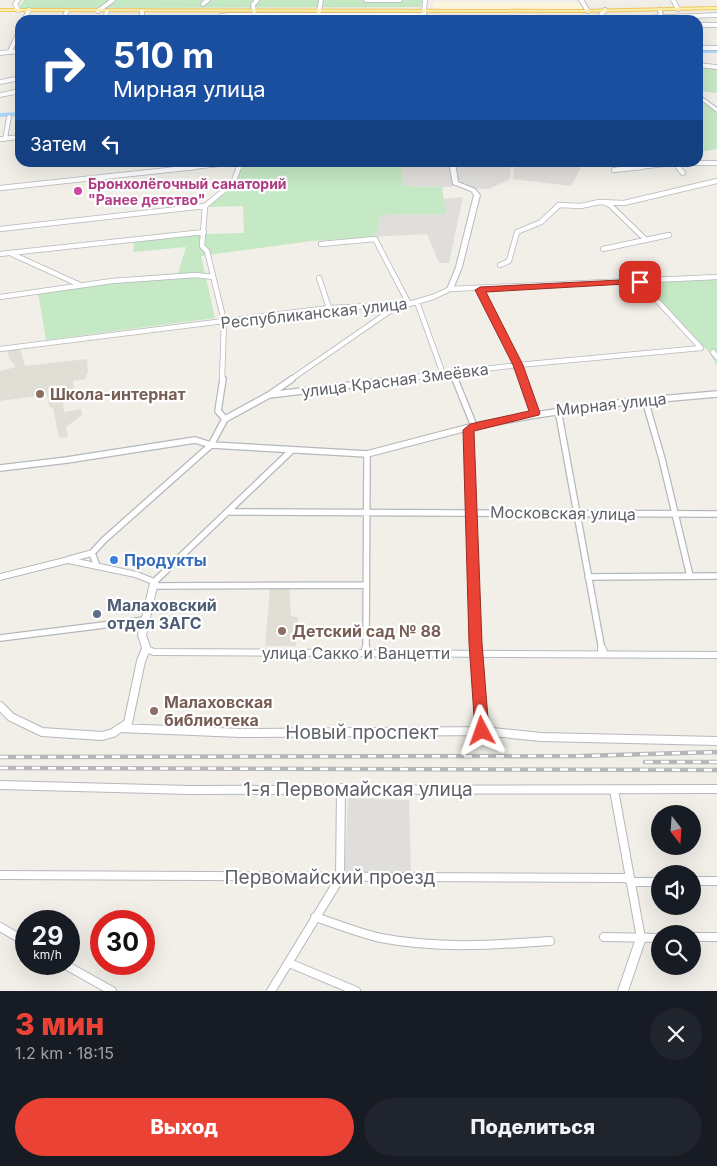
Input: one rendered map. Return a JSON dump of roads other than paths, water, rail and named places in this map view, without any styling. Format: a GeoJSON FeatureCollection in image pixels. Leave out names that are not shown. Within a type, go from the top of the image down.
{"type":"FeatureCollection","features":[{"type":"Feature","properties":{"kind":"main road"},"geometry":{"type":"LineString","coordinates":[[0,10],[318,11],[424,15],[717,8]]}},
{"type":"Feature","properties":{"kind":"main road"},"geometry":{"type":"LineString","coordinates":[[660,9],[661,15]]}},
{"type":"Feature","properties":{"kind":"main road"},"geometry":{"type":"LineString","coordinates":[[703,98],[717,111]]}},
{"type":"Feature","properties":{"kind":"main road"},"geometry":{"type":"LineString","coordinates":[[450,289],[459,267],[477,195],[473,190],[455,183],[453,167]]}},
{"type":"Feature","properties":{"kind":"main road"},"geometry":{"type":"LineString","coordinates":[[0,577],[68,560],[137,575],[154,584],[142,635],[146,649]]}},
{"type":"Feature","properties":{"kind":"main road","name":"улица Сакко и Ванцетти"},"geometry":{"type":"LineString","coordinates":[[146,649],[166,653],[603,653],[717,655]]}},
{"type":"Feature","properties":{"kind":"main road"},"geometry":{"type":"LineString","coordinates":[[623,991],[640,938]]}},
{"type":"Feature","properties":{"kind":"street"},"geometry":{"type":"LineString","coordinates":[[18,0],[15,4],[18,10]]}},
{"type":"Feature","properties":{"kind":"street"},"geometry":{"type":"LineString","coordinates":[[98,10],[113,0]]}},
{"type":"Feature","properties":{"kind":"street"},"geometry":{"type":"LineString","coordinates":[[203,4],[208,0]]}},
{"type":"Feature","properties":{"kind":"street"},"geometry":{"type":"LineString","coordinates":[[254,11],[253,5],[257,0]]}},
{"type":"Feature","properties":{"kind":"street"},"geometry":{"type":"LineString","coordinates":[[318,11],[321,0]]}},
{"type":"Feature","properties":{"kind":"street"},"geometry":{"type":"LineString","coordinates":[[366,0],[400,0]]}},
{"type":"Feature","properties":{"kind":"street"},"geometry":{"type":"LineString","coordinates":[[228,15],[272,12],[424,15],[425,0]]}},
{"type":"Feature","properties":{"kind":"street"},"geometry":{"type":"LineString","coordinates":[[581,0],[588,11]]}},
{"type":"Feature","properties":{"kind":"street"},"geometry":{"type":"LineString","coordinates":[[673,0],[678,9]]}},
{"type":"Feature","properties":{"kind":"street"},"geometry":{"type":"LineString","coordinates":[[26,15],[29,10]]}},
{"type":"Feature","properties":{"kind":"street"},"geometry":{"type":"LineString","coordinates":[[65,15],[67,10]]}},
{"type":"Feature","properties":{"kind":"street"},"geometry":{"type":"LineString","coordinates":[[106,15],[107,10]]}},
{"type":"Feature","properties":{"kind":"street"},"geometry":{"type":"LineString","coordinates":[[142,10],[142,15]]}},
{"type":"Feature","properties":{"kind":"street"},"geometry":{"type":"LineString","coordinates":[[601,15],[605,10]]}},
{"type":"Feature","properties":{"kind":"street"},"geometry":{"type":"LineString","coordinates":[[703,16],[717,15]]}},
{"type":"Feature","properties":{"kind":"street"},"geometry":{"type":"LineString","coordinates":[[703,25],[717,25]]}},
{"type":"Feature","properties":{"kind":"street"},"geometry":{"type":"LineString","coordinates":[[10,51],[15,40]]}},
{"type":"Feature","properties":{"kind":"street"},"geometry":{"type":"LineString","coordinates":[[703,48],[717,48]]}},
{"type":"Feature","properties":{"kind":"street"},"geometry":{"type":"LineString","coordinates":[[2,52],[15,51]]}},
{"type":"Feature","properties":{"kind":"street"},"geometry":{"type":"LineString","coordinates":[[703,66],[717,67]]}},
{"type":"Feature","properties":{"kind":"street"},"geometry":{"type":"LineString","coordinates":[[0,82],[15,79]]}},
{"type":"Feature","properties":{"kind":"street"},"geometry":{"type":"LineString","coordinates":[[0,95],[15,92]]}},
{"type":"Feature","properties":{"kind":"street"},"geometry":{"type":"LineString","coordinates":[[5,138],[9,117]]}},
{"type":"Feature","properties":{"kind":"street"},"geometry":{"type":"LineString","coordinates":[[0,140],[15,137]]}},
{"type":"Feature","properties":{"kind":"street"},"geometry":{"type":"LineString","coordinates":[[703,164],[717,164]]}},
{"type":"Feature","properties":{"kind":"street"},"geometry":{"type":"LineString","coordinates":[[0,188],[197,167]]}},
{"type":"Feature","properties":{"kind":"street"},"geometry":{"type":"LineString","coordinates":[[0,229],[205,206],[233,183],[239,167]]}},
{"type":"Feature","properties":{"kind":"street"},"geometry":{"type":"LineString","coordinates":[[614,170],[640,167]]}},
{"type":"Feature","properties":{"kind":"street"},"geometry":{"type":"LineString","coordinates":[[678,167],[683,173]]}},
{"type":"Feature","properties":{"kind":"street"},"geometry":{"type":"LineString","coordinates":[[500,265],[509,261],[518,232],[541,222],[559,205],[581,206],[602,202],[624,202],[717,181]]}},
{"type":"Feature","properties":{"kind":"street"},"geometry":{"type":"LineString","coordinates":[[602,202],[610,205],[646,240]]}},
{"type":"Feature","properties":{"kind":"street"},"geometry":{"type":"LineString","coordinates":[[205,206],[202,246],[207,251],[224,321],[224,369],[218,411],[225,420]]}},
{"type":"Feature","properties":{"kind":"street"},"geometry":{"type":"LineString","coordinates":[[0,254],[204,232]]}},
{"type":"Feature","properties":{"kind":"street"},"geometry":{"type":"LineString","coordinates":[[603,249],[669,236]]}},
{"type":"Feature","properties":{"kind":"street"},"geometry":{"type":"LineString","coordinates":[[68,560],[81,558],[92,553],[104,540],[211,445],[225,420],[269,396],[390,311],[408,304],[375,239],[321,244]]}},
{"type":"Feature","properties":{"kind":"street"},"geometry":{"type":"LineString","coordinates":[[9,252],[78,284]]}},
{"type":"Feature","properties":{"kind":"street"},"geometry":{"type":"LineString","coordinates":[[0,297],[78,284],[196,274],[213,277]]}},
{"type":"Feature","properties":{"kind":"street","name":"Республиканская улица"},"geometry":{"type":"LineString","coordinates":[[0,350],[329,308],[408,304],[450,289],[480,290],[717,277]]}},
{"type":"Feature","properties":{"kind":"street"},"geometry":{"type":"LineString","coordinates":[[319,278],[329,308]]}},
{"type":"Feature","properties":{"kind":"street","name":"улица Красная Змеёвка"},"geometry":{"type":"LineString","coordinates":[[269,396],[452,372],[701,348],[640,282]]}},
{"type":"Feature","properties":{"kind":"street"},"geometry":{"type":"LineString","coordinates":[[480,290],[518,365],[535,413]]}},
{"type":"Feature","properties":{"kind":"street"},"geometry":{"type":"LineString","coordinates":[[417,302],[443,374]]}},
{"type":"Feature","properties":{"kind":"street"},"geometry":{"type":"LineString","coordinates":[[452,372],[471,428],[470,512],[482,731]]}},
{"type":"Feature","properties":{"kind":"street","name":"Мирная улица"},"geometry":{"type":"LineString","coordinates":[[0,468],[67,460],[195,440],[211,445],[367,454],[535,413],[607,402],[717,394]]}},
{"type":"Feature","properties":{"kind":"street"},"geometry":{"type":"LineString","coordinates":[[645,400],[676,514],[690,576]]}},
{"type":"Feature","properties":{"kind":"street"},"geometry":{"type":"LineString","coordinates":[[558,410],[603,653]]}},
{"type":"Feature","properties":{"kind":"street"},"geometry":{"type":"LineString","coordinates":[[154,584],[291,450]]}},
{"type":"Feature","properties":{"kind":"street"},"geometry":{"type":"LineString","coordinates":[[366,654],[367,454]]}},
{"type":"Feature","properties":{"kind":"street","name":"Московская улица"},"geometry":{"type":"LineString","coordinates":[[228,512],[717,514]]}},
{"type":"Feature","properties":{"kind":"street"},"geometry":{"type":"LineString","coordinates":[[92,553],[96,566]]}},
{"type":"Feature","properties":{"kind":"street"},"geometry":{"type":"LineString","coordinates":[[588,577],[717,576]]}},
{"type":"Feature","properties":{"kind":"street"},"geometry":{"type":"LineString","coordinates":[[154,584],[365,585]]}},
{"type":"Feature","properties":{"kind":"street"},"geometry":{"type":"LineString","coordinates":[[0,638],[144,620]]}},
{"type":"Feature","properties":{"kind":"street"},"geometry":{"type":"LineString","coordinates":[[120,728],[128,723],[141,661],[146,649]]}},
{"type":"Feature","properties":{"kind":"street","name":"Новый проспект"},"geometry":{"type":"LineString","coordinates":[[0,706],[11,718],[42,732],[102,736],[113,733],[120,728],[241,733],[482,731],[541,737],[717,742]]}},
{"type":"Feature","properties":{"kind":"street","name":"1-я Первомайская улица"},"geometry":{"type":"LineString","coordinates":[[0,785],[190,790],[341,788],[717,789]]}},
{"type":"Feature","properties":{"kind":"street"},"geometry":{"type":"LineString","coordinates":[[271,991],[340,878],[341,788]]}},
{"type":"Feature","properties":{"kind":"street"},"geometry":{"type":"LineString","coordinates":[[614,790],[632,882],[640,938]]}},
{"type":"Feature","properties":{"kind":"street","name":"Первомайский проезд"},"geometry":{"type":"LineString","coordinates":[[0,875],[626,878],[632,882],[651,882]]}},
{"type":"Feature","properties":{"kind":"street"},"geometry":{"type":"LineString","coordinates":[[701,881],[717,881]]}},
{"type":"Feature","properties":{"kind":"street"},"geometry":{"type":"LineString","coordinates":[[316,917],[388,939],[429,943],[510,944],[550,941]]}},
{"type":"Feature","properties":{"kind":"street"},"geometry":{"type":"LineString","coordinates":[[0,927],[15,936]]}},
{"type":"Feature","properties":{"kind":"street"},"geometry":{"type":"LineString","coordinates":[[604,937],[651,938]]}},
{"type":"Feature","properties":{"kind":"street"},"geometry":{"type":"LineString","coordinates":[[701,937],[717,937]]}},
{"type":"Feature","properties":{"kind":"street"},"geometry":{"type":"LineString","coordinates":[[289,963],[356,991]]}},
{"type":"Feature","properties":{"kind":"street"},"geometry":{"type":"LineString","coordinates":[[80,973],[112,991]]}},
{"type":"Feature","properties":{"kind":"waterway"},"geometry":{"type":"LineString","coordinates":[[703,51],[717,51]]}},
{"type":"Feature","properties":{"kind":"waterway"},"geometry":{"type":"LineString","coordinates":[[0,115],[15,114]]}},
{"type":"Feature","properties":{"kind":"railway"},"geometry":{"type":"LineString","coordinates":[[0,757],[581,756],[717,752]]}},
{"type":"Feature","properties":{"kind":"railway"},"geometry":{"type":"LineString","coordinates":[[645,762],[717,762]]}},
{"type":"Feature","properties":{"kind":"railway"},"geometry":{"type":"LineString","coordinates":[[0,768],[717,770]]}},
{"type":"Feature","properties":{"kind":"place","name":"Бронхолёгочный санаторий \"Ранее детство\""},"geometry":{"type":"Point","coordinates":[78,191]}},
{"type":"Feature","properties":{"kind":"place","name":"Школа-интернат"},"geometry":{"type":"Point","coordinates":[40,394]}},
{"type":"Feature","properties":{"kind":"place","name":"Продукты"},"geometry":{"type":"Point","coordinates":[114,560]}},
{"type":"Feature","properties":{"kind":"place","name":"Малаховский отдел ЗАГС"},"geometry":{"type":"Point","coordinates":[97,614]}},
{"type":"Feature","properties":{"kind":"place","name":"Детский сад № 88"},"geometry":{"type":"Point","coordinates":[282,631]}},
{"type":"Feature","properties":{"kind":"place","name":"Малаховская библиотека"},"geometry":{"type":"Point","coordinates":[154,711]}}]}
